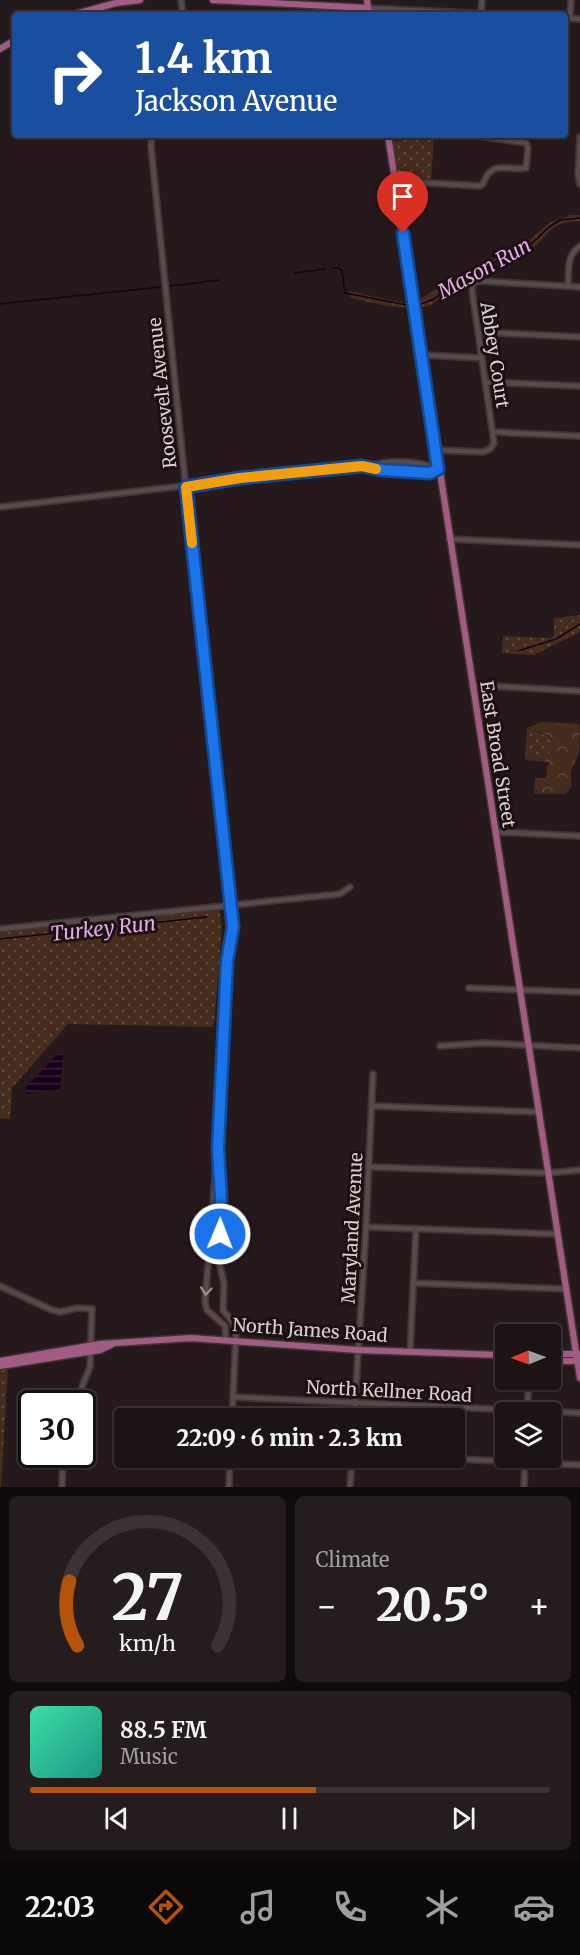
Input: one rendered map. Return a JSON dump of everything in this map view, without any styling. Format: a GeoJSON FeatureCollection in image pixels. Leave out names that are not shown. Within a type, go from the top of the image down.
{"type":"FeatureCollection","features":[{"type":"Feature","properties":{"kind":"main road"},"geometry":{"type":"LineString","coordinates":[[82,12],[115,2],[140,0]]}},
{"type":"Feature","properties":{"kind":"main road"},"geometry":{"type":"LineString","coordinates":[[213,0],[330,3],[368,8]]}},
{"type":"Feature","properties":{"kind":"main road","name":"East Broad Street"},"geometry":{"type":"LineString","coordinates":[[388,138],[580,1378]]}},
{"type":"Feature","properties":{"kind":"main road","name":"North James Road"},"geometry":{"type":"LineString","coordinates":[[90,1349],[179,1338],[237,1340],[358,1350],[495,1355]]}},
{"type":"Feature","properties":{"kind":"main road"},"geometry":{"type":"LineString","coordinates":[[0,1361],[90,1349]]}},
{"type":"Feature","properties":{"kind":"main road"},"geometry":{"type":"LineString","coordinates":[[0,1366],[90,1349]]}},
{"type":"Feature","properties":{"kind":"main road"},"geometry":{"type":"LineString","coordinates":[[561,1355],[578,1357]]}},
{"type":"Feature","properties":{"kind":"main road"},"geometry":{"type":"LineString","coordinates":[[561,1359],[578,1357]]}},
{"type":"Feature","properties":{"kind":"street"},"geometry":{"type":"LineString","coordinates":[[571,0],[568,18],[580,19]]}},
{"type":"Feature","properties":{"kind":"street"},"geometry":{"type":"LineString","coordinates":[[368,8],[443,12]]}},
{"type":"Feature","properties":{"kind":"street"},"geometry":{"type":"LineString","coordinates":[[580,137],[578,175],[580,184]]}},
{"type":"Feature","properties":{"kind":"street","name":"Roosevelt Avenue"},"geometry":{"type":"LineString","coordinates":[[152,138],[186,487],[232,906],[233,927],[227,961],[218,1149],[221,1198],[219,1261],[224,1284],[223,1310],[235,1326],[237,1340]]}},
{"type":"Feature","properties":{"kind":"street"},"geometry":{"type":"LineString","coordinates":[[395,181],[480,186],[492,169],[526,168],[528,162],[526,143],[492,138]]}},
{"type":"Feature","properties":{"kind":"street"},"geometry":{"type":"LineString","coordinates":[[580,246],[570,257],[568,286],[580,287]]}},
{"type":"Feature","properties":{"kind":"street","name":"Abbey Court"},"geometry":{"type":"LineString","coordinates":[[494,432],[472,290],[473,283],[480,281],[568,286]]}},
{"type":"Feature","properties":{"kind":"street"},"geometry":{"type":"LineString","coordinates":[[478,332],[580,337]]}},
{"type":"Feature","properties":{"kind":"street"},"geometry":{"type":"LineString","coordinates":[[421,355],[482,358]]}},
{"type":"Feature","properties":{"kind":"street"},"geometry":{"type":"LineString","coordinates":[[486,382],[580,386]]}},
{"type":"Feature","properties":{"kind":"street"},"geometry":{"type":"LineString","coordinates":[[436,450],[487,451],[494,443],[494,432],[580,436]]}},
{"type":"Feature","properties":{"kind":"street"},"geometry":{"type":"LineString","coordinates":[[0,507],[186,487],[240,478],[370,466],[382,462],[430,465],[438,469]]}},
{"type":"Feature","properties":{"kind":"street"},"geometry":{"type":"LineString","coordinates":[[382,462],[382,470]]}},
{"type":"Feature","properties":{"kind":"street"},"geometry":{"type":"LineString","coordinates":[[407,463],[407,471]]}},
{"type":"Feature","properties":{"kind":"street"},"geometry":{"type":"LineString","coordinates":[[370,466],[382,470],[430,473],[438,469]]}},
{"type":"Feature","properties":{"kind":"street"},"geometry":{"type":"LineString","coordinates":[[449,539],[580,545]]}},
{"type":"Feature","properties":{"kind":"street"},"geometry":{"type":"LineString","coordinates":[[472,685],[580,691]]}},
{"type":"Feature","properties":{"kind":"street"},"geometry":{"type":"LineString","coordinates":[[495,832],[580,836]]}},
{"type":"Feature","properties":{"kind":"street"},"geometry":{"type":"LineString","coordinates":[[0,929],[340,894],[350,887]]}},
{"type":"Feature","properties":{"kind":"street"},"geometry":{"type":"LineString","coordinates":[[469,988],[580,992]]}},
{"type":"Feature","properties":{"kind":"street"},"geometry":{"type":"LineString","coordinates":[[440,1046],[474,1043],[580,1048]]}},
{"type":"Feature","properties":{"kind":"street","name":"Maryland Avenue"},"geometry":{"type":"LineString","coordinates":[[355,1408],[373,1074]]}},
{"type":"Feature","properties":{"kind":"street"},"geometry":{"type":"LineString","coordinates":[[372,1106],[538,1112]]}},
{"type":"Feature","properties":{"kind":"street","name":"Roosevelt Avenue"},"geometry":{"type":"LineString","coordinates":[[218,1149],[215,1159],[205,1302],[207,1310],[225,1326],[226,1340]]}},
{"type":"Feature","properties":{"kind":"street"},"geometry":{"type":"LineString","coordinates":[[369,1167],[548,1173],[580,1170]]}},
{"type":"Feature","properties":{"kind":"street"},"geometry":{"type":"LineString","coordinates":[[366,1227],[557,1234]]}},
{"type":"Feature","properties":{"kind":"street"},"geometry":{"type":"LineString","coordinates":[[410,1351],[416,1229]]}},
{"type":"Feature","properties":{"kind":"street"},"geometry":{"type":"LineString","coordinates":[[413,1283],[566,1289]]}},
{"type":"Feature","properties":{"kind":"street"},"geometry":{"type":"LineString","coordinates":[[0,1286],[52,1310],[60,1312],[78,1308],[92,1309],[90,1367],[81,1390]]}},
{"type":"Feature","properties":{"kind":"street"},"geometry":{"type":"LineString","coordinates":[[232,1408],[237,1340]]}},
{"type":"Feature","properties":{"kind":"street","name":"North Kellner Road"},"geometry":{"type":"LineString","coordinates":[[233,1397],[495,1410]]}},
{"type":"Feature","properties":{"kind":"street","name":"North Kellner Road"},"geometry":{"type":"LineString","coordinates":[[561,1413],[580,1413]]}},
{"type":"Feature","properties":{"kind":"street"},"geometry":{"type":"LineString","coordinates":[[465,1459],[495,1459]]}},
{"type":"Feature","properties":{"kind":"street"},"geometry":{"type":"LineString","coordinates":[[561,1463],[580,1465]]}},
{"type":"Feature","properties":{"kind":"street"},"geometry":{"type":"LineString","coordinates":[[62,1487],[63,1468]]}},
{"type":"Feature","properties":{"kind":"street"},"geometry":{"type":"LineString","coordinates":[[229,1487],[230,1468]]}},
{"type":"Feature","properties":{"kind":"street"},"geometry":{"type":"LineString","coordinates":[[350,1487],[351,1468]]}},
{"type":"Feature","properties":{"kind":"street"},"geometry":{"type":"LineString","coordinates":[[524,1487],[525,1468]]}},
{"type":"Feature","properties":{"kind":"green space"},"geometry":{"type":"Polygon","coordinates":[[[434,138],[431,180],[399,178],[393,141],[434,138]]]}},
{"type":"Feature","properties":{"kind":"green space"},"geometry":{"type":"Polygon","coordinates":[[[570,215],[580,215],[580,221],[560,224],[533,248],[503,258],[484,273],[453,286],[431,305],[419,307],[419,300],[456,276],[485,265],[504,250],[519,247],[549,223],[570,215]]]}},
{"type":"Feature","properties":{"kind":"green space"},"geometry":{"type":"Polygon","coordinates":[[[349,291],[408,304],[408,308],[350,298],[349,291]]]}},
{"type":"Feature","properties":{"kind":"green space"},"geometry":{"type":"Polygon","coordinates":[[[580,615],[580,632],[534,655],[502,653],[503,636],[551,638],[554,635],[554,618],[580,615]]]}},
{"type":"Feature","properties":{"kind":"green space"},"geometry":{"type":"Polygon","coordinates":[[[542,722],[580,726],[579,753],[571,771],[571,787],[564,794],[534,794],[535,778],[546,778],[548,762],[525,760],[531,756],[552,752],[552,740],[548,735],[527,728],[542,722]]]}},
{"type":"Feature","properties":{"kind":"green space"},"geometry":{"type":"Polygon","coordinates":[[[527,728],[548,736],[552,740],[552,752],[531,756],[525,760],[527,728]]]}},
{"type":"Feature","properties":{"kind":"green space"},"geometry":{"type":"Polygon","coordinates":[[[219,906],[222,927],[214,1027],[68,1024],[12,1088],[10,1119],[0,1118],[0,929],[219,906]]]}},
{"type":"Feature","properties":{"kind":"green space"},"geometry":{"type":"Polygon","coordinates":[[[8,1368],[1,1487],[0,1487],[0,1369],[8,1368]]]}},
{"type":"Feature","properties":{"kind":"shaded area"},"geometry":{"type":"Polygon","coordinates":[[[60,1052],[63,1055],[60,1089],[26,1094],[26,1087],[60,1052]]]}},
{"type":"Feature","properties":{"kind":"waterway","name":"Mason Run"},"geometry":{"type":"LineString","coordinates":[[419,305],[434,299],[458,279],[489,267],[505,254],[527,248],[560,220],[580,218]]}},
{"type":"Feature","properties":{"kind":"waterway","name":"Mason Run"},"geometry":{"type":"LineString","coordinates":[[332,268],[342,270],[345,293],[407,305]]}},
{"type":"Feature","properties":{"kind":"waterway","name":"Mason Run"},"geometry":{"type":"LineString","coordinates":[[294,273],[325,269]]}},
{"type":"Feature","properties":{"kind":"waterway","name":"Mason Run"},"geometry":{"type":"LineString","coordinates":[[170,286],[219,280]]}},
{"type":"Feature","properties":{"kind":"waterway","name":"Mason Run"},"geometry":{"type":"LineString","coordinates":[[0,304],[161,287]]}},
{"type":"Feature","properties":{"kind":"waterway","name":"Turkey Run"},"geometry":{"type":"LineString","coordinates":[[518,651],[556,639],[580,624]]}},
{"type":"Feature","properties":{"kind":"waterway","name":"Turkey Run"},"geometry":{"type":"LineString","coordinates":[[0,939],[207,917]]}},
{"type":"Feature","properties":{"kind":"slow traffic"},"geometry":{"type":"LineString","coordinates":[[192,543],[186,487],[240,478],[362,466],[376,469]]}},
{"type":"Feature","properties":{"kind":"route"},"geometry":{"type":"LineString","coordinates":[[220,1234],[221,1198],[218,1149],[227,961],[233,927],[186,487],[240,478],[362,466],[382,470],[430,473],[438,469],[403,233]]}}]}
